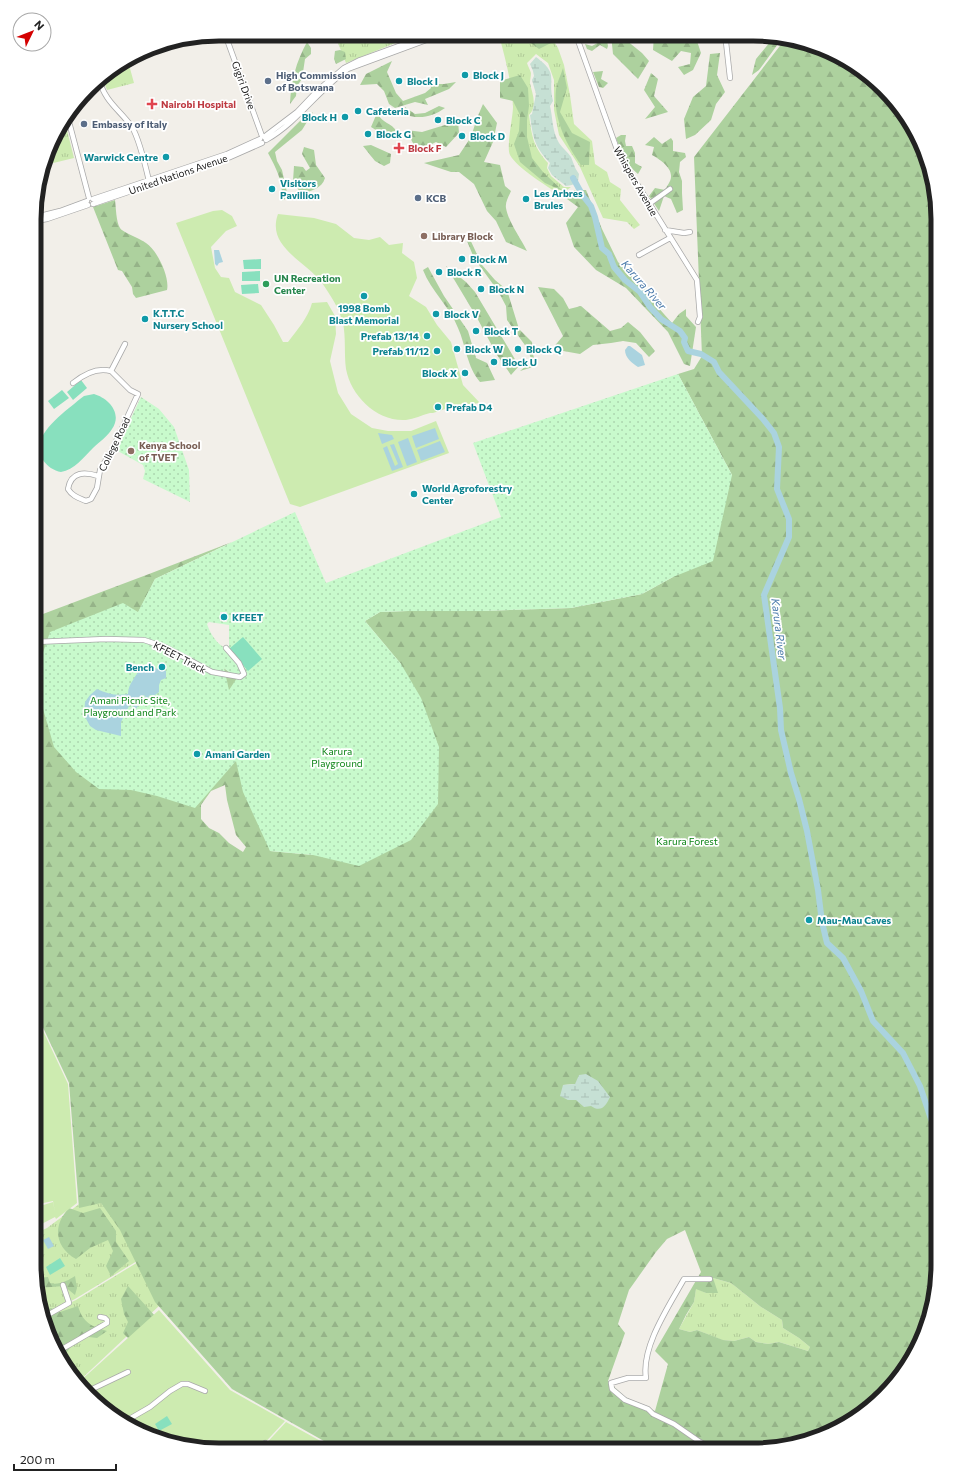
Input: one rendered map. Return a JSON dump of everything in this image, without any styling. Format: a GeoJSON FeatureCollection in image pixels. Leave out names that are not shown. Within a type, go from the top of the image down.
{"type":"FeatureCollection","features":[{"type":"Feature","properties":{"kind":"street","name":"Gigiri Drive"},"geometry":{"type":"LineString","coordinates":[[228,41],[263,139]]}},
{"type":"Feature","properties":{"kind":"street","name":"United Nations Avenue"},"geometry":{"type":"LineString","coordinates":[[41,216],[60,211],[149,181],[227,154],[263,139],[296,112],[344,68],[407,41]]}},
{"type":"Feature","properties":{"kind":"street","name":"United Nations Avenue"},"geometry":{"type":"LineString","coordinates":[[41,220],[90,201],[228,158],[291,122],[333,81],[348,69],[424,41]]}},
{"type":"Feature","properties":{"kind":"street","name":"Whispers Avenue"},"geometry":{"type":"LineString","coordinates":[[578,41],[617,149],[649,204],[697,280],[700,317],[698,322]]}},
{"type":"Feature","properties":{"kind":"street"},"geometry":{"type":"LineString","coordinates":[[726,41],[730,78]]}},
{"type":"Feature","properties":{"kind":"street"},"geometry":{"type":"LineString","coordinates":[[101,86],[104,95],[134,132],[149,181]]}},
{"type":"Feature","properties":{"kind":"street"},"geometry":{"type":"LineString","coordinates":[[69,123],[90,201]]}},
{"type":"Feature","properties":{"kind":"street"},"geometry":{"type":"LineString","coordinates":[[649,204],[670,189]]}},
{"type":"Feature","properties":{"kind":"street"},"geometry":{"type":"LineString","coordinates":[[665,230],[684,233],[690,232]]}},
{"type":"Feature","properties":{"kind":"street"},"geometry":{"type":"LineString","coordinates":[[639,255],[670,238]]}},
{"type":"Feature","properties":{"kind":"street"},"geometry":{"type":"LineString","coordinates":[[73,383],[84,374],[105,369],[111,371],[125,344]]}},
{"type":"Feature","properties":{"kind":"street","name":"College Road"},"geometry":{"type":"LineString","coordinates":[[98,476],[82,473],[71,481],[68,489],[70,493],[86,501],[92,499],[97,488],[98,476],[138,394],[130,390],[111,371]]}},
{"type":"Feature","properties":{"kind":"street","name":"KFEET Track"},"geometry":{"type":"LineString","coordinates":[[41,642],[106,639],[144,640],[165,647],[212,672],[240,677],[243,676],[244,674],[239,663],[226,648]]}},
{"type":"Feature","properties":{"kind":"street"},"geometry":{"type":"LineString","coordinates":[[702,1443],[674,1424],[653,1414],[648,1409],[625,1400],[612,1389],[611,1383],[628,1378],[646,1378],[645,1373],[648,1351],[661,1320],[684,1279],[710,1279]]}},
{"type":"Feature","properties":{"kind":"street"},"geometry":{"type":"LineString","coordinates":[[48,1315],[69,1303],[63,1285]]}},
{"type":"Feature","properties":{"kind":"street"},"geometry":{"type":"LineString","coordinates":[[62,1349],[107,1323],[105,1318],[100,1317]]}},
{"type":"Feature","properties":{"kind":"street"},"geometry":{"type":"LineString","coordinates":[[92,1389],[128,1372]]}},
{"type":"Feature","properties":{"kind":"street"},"geometry":{"type":"LineString","coordinates":[[130,1419],[150,1407],[170,1391],[182,1384],[188,1384],[205,1391]]}},
{"type":"Feature","properties":{"kind":"green space"},"geometry":{"type":"Polygon","coordinates":[[[337,41],[400,41],[346,63],[337,41]]]}},
{"type":"Feature","properties":{"kind":"green space"},"geometry":{"type":"Polygon","coordinates":[[[500,41],[554,41],[564,65],[574,124],[592,141],[595,164],[607,172],[610,182],[621,189],[620,200],[640,225],[634,229],[627,222],[603,218],[580,167],[559,135],[554,110],[554,80],[548,63],[536,54],[527,63],[531,73],[530,83],[534,99],[533,108],[529,115],[532,135],[536,146],[548,163],[547,168],[551,176],[564,187],[571,187],[560,195],[533,176],[514,160],[509,151],[513,107],[508,71],[500,41]]]}},
{"type":"Feature","properties":{"kind":"green space"},"geometry":{"type":"Polygon","coordinates":[[[528,41],[553,42],[539,49],[528,41]]]}},
{"type":"Feature","properties":{"kind":"green space"},"geometry":{"type":"Polygon","coordinates":[[[607,41],[607,49],[600,45],[592,51],[587,49],[585,44],[592,46],[599,42],[607,41]]]}},
{"type":"Feature","properties":{"kind":"green space"},"geometry":{"type":"Polygon","coordinates":[[[612,41],[627,41],[649,61],[638,79],[613,54],[612,41]]]}},
{"type":"Feature","properties":{"kind":"green space"},"geometry":{"type":"Polygon","coordinates":[[[654,41],[697,41],[701,53],[693,70],[684,75],[678,67],[690,64],[691,53],[681,51],[672,61],[653,50],[654,41]]]}},
{"type":"Feature","properties":{"kind":"green space"},"geometry":{"type":"Polygon","coordinates":[[[307,42],[311,48],[311,54],[305,59],[302,79],[297,86],[296,96],[290,104],[295,72],[307,42]]]}},
{"type":"Feature","properties":{"kind":"green space"},"geometry":{"type":"Polygon","coordinates":[[[770,42],[778,43],[759,70],[752,75],[756,59],[770,42]]]}},
{"type":"Feature","properties":{"kind":"green space","name":"Karura Forest"},"geometry":{"type":"Polygon","coordinates":[[[782,43],[810,50],[832,59],[852,71],[879,93],[901,120],[913,140],[922,162],[928,184],[931,207],[931,1277],[928,1300],[922,1322],[913,1344],[901,1364],[887,1382],[870,1399],[852,1413],[832,1425],[810,1434],[788,1440],[765,1443],[327,1443],[232,1389],[155,1302],[120,1230],[101,1203],[79,1208],[69,1083],[41,1023],[41,615],[232,542],[155,579],[132,625],[212,659],[237,678],[270,851],[313,855],[401,664],[365,621],[380,612],[571,608],[642,594],[673,577],[732,475],[678,374],[694,369],[702,356],[694,157],[782,43]],[[225,785],[211,791],[201,805],[201,819],[209,828],[219,833],[229,843],[243,852],[246,847],[236,835],[227,800],[225,785]],[[575,1084],[563,1085],[568,1100],[576,1100],[575,1084]],[[685,1230],[667,1239],[629,1290],[618,1324],[625,1333],[608,1381],[625,1397],[655,1411],[668,1364],[655,1351],[701,1272],[685,1230]],[[713,1278],[718,1293],[706,1293],[696,1289],[694,1302],[679,1329],[690,1332],[697,1330],[723,1340],[734,1341],[749,1337],[756,1342],[768,1344],[779,1342],[808,1351],[810,1347],[783,1328],[782,1320],[761,1307],[731,1283],[713,1278]]]}},
{"type":"Feature","properties":{"kind":"green space"},"geometry":{"type":"Polygon","coordinates":[[[340,50],[345,52],[346,59],[336,64],[334,59],[335,51],[340,50]]]}},
{"type":"Feature","properties":{"kind":"green space"},"geometry":{"type":"Polygon","coordinates":[[[720,53],[717,75],[725,92],[716,104],[711,120],[695,135],[686,139],[684,119],[693,97],[706,86],[710,54],[720,53]]]}},
{"type":"Feature","properties":{"kind":"green space"},"geometry":{"type":"Polygon","coordinates":[[[536,57],[548,68],[551,77],[553,101],[550,106],[555,134],[560,145],[571,157],[579,174],[578,181],[572,185],[566,186],[552,175],[548,168],[550,163],[537,146],[533,136],[530,115],[532,114],[536,94],[532,80],[534,76],[533,71],[530,64],[536,57]]]}},
{"type":"Feature","properties":{"kind":"green space"},"geometry":{"type":"Polygon","coordinates":[[[392,61],[387,72],[396,93],[403,101],[425,93],[431,88],[430,84],[456,82],[449,89],[425,99],[428,105],[415,102],[395,108],[389,104],[384,91],[377,84],[360,85],[366,74],[392,61]]]}},
{"type":"Feature","properties":{"kind":"green space"},"geometry":{"type":"Polygon","coordinates":[[[129,65],[134,83],[107,90],[104,83],[129,65]]]}},
{"type":"Feature","properties":{"kind":"green space"},"geometry":{"type":"Polygon","coordinates":[[[563,68],[567,88],[560,112],[572,133],[590,142],[589,165],[581,165],[570,148],[558,120],[556,110],[556,89],[563,68]]]}},
{"type":"Feature","properties":{"kind":"green space"},"geometry":{"type":"Polygon","coordinates":[[[603,71],[601,79],[608,83],[603,88],[599,87],[593,72],[603,71]]]}},
{"type":"Feature","properties":{"kind":"green space"},"geometry":{"type":"Polygon","coordinates":[[[651,73],[658,79],[654,96],[668,112],[645,119],[655,107],[644,90],[651,73]]]}},
{"type":"Feature","properties":{"kind":"green space"},"geometry":{"type":"Polygon","coordinates":[[[520,75],[528,88],[529,106],[527,137],[532,158],[543,172],[563,191],[545,183],[520,162],[514,144],[519,131],[520,115],[513,101],[500,98],[500,81],[520,75]]]}},
{"type":"Feature","properties":{"kind":"green space"},"geometry":{"type":"Polygon","coordinates":[[[483,104],[497,123],[493,142],[484,162],[500,165],[505,186],[511,191],[506,204],[507,213],[527,251],[506,242],[496,221],[487,211],[474,184],[459,172],[451,172],[424,163],[459,155],[471,137],[483,104]]]}},
{"type":"Feature","properties":{"kind":"green space"},"geometry":{"type":"Polygon","coordinates":[[[439,106],[445,108],[435,114],[425,117],[414,117],[403,114],[405,107],[415,114],[425,113],[439,106]]]}},
{"type":"Feature","properties":{"kind":"green space"},"geometry":{"type":"Polygon","coordinates":[[[313,112],[302,130],[275,152],[277,161],[282,170],[288,197],[282,201],[282,187],[279,176],[268,153],[301,120],[313,112]]]}},
{"type":"Feature","properties":{"kind":"green space"},"geometry":{"type":"Polygon","coordinates":[[[377,113],[379,117],[392,126],[397,132],[384,135],[371,127],[377,113]]]}},
{"type":"Feature","properties":{"kind":"green space"},"geometry":{"type":"Polygon","coordinates":[[[458,121],[459,133],[446,147],[436,142],[428,146],[414,145],[406,130],[422,132],[458,121]]]}},
{"type":"Feature","properties":{"kind":"green space"},"geometry":{"type":"Polygon","coordinates":[[[66,128],[74,158],[49,164],[59,140],[66,128]]]}},
{"type":"Feature","properties":{"kind":"green space"},"geometry":{"type":"Polygon","coordinates":[[[621,135],[626,135],[626,146],[632,146],[635,153],[635,163],[642,167],[638,174],[625,158],[620,148],[616,138],[621,135]]]}},
{"type":"Feature","properties":{"kind":"green space"},"geometry":{"type":"Polygon","coordinates":[[[654,137],[662,144],[671,138],[673,141],[673,151],[685,153],[686,157],[680,162],[679,172],[682,181],[683,210],[677,213],[671,199],[664,196],[659,211],[649,196],[655,188],[665,190],[671,177],[671,173],[667,167],[652,155],[654,147],[645,145],[654,137]]]}},
{"type":"Feature","properties":{"kind":"green space"},"geometry":{"type":"Polygon","coordinates":[[[371,145],[391,154],[390,163],[384,166],[375,161],[363,146],[371,145]]]}},
{"type":"Feature","properties":{"kind":"green space"},"geometry":{"type":"Polygon","coordinates":[[[304,147],[314,150],[316,165],[325,178],[321,185],[312,191],[301,194],[293,181],[294,166],[303,167],[306,171],[310,168],[302,154],[304,147]]]}},
{"type":"Feature","properties":{"kind":"green space"},"geometry":{"type":"Polygon","coordinates":[[[574,190],[586,190],[602,229],[618,262],[641,285],[646,285],[647,295],[672,323],[679,314],[686,309],[686,316],[696,327],[690,366],[684,364],[668,332],[626,288],[596,270],[574,247],[566,223],[578,207],[567,199],[574,190]]]}},
{"type":"Feature","properties":{"kind":"green space"},"geometry":{"type":"Polygon","coordinates":[[[115,200],[117,218],[121,230],[146,243],[154,251],[165,271],[167,278],[167,290],[136,298],[133,294],[132,287],[122,271],[118,270],[93,207],[115,200]]]}},
{"type":"Feature","properties":{"kind":"green space"},"geometry":{"type":"Polygon","coordinates":[[[222,210],[232,216],[237,226],[226,231],[211,247],[215,268],[221,277],[229,278],[235,292],[261,305],[283,342],[288,342],[305,319],[312,303],[327,302],[335,316],[336,334],[330,361],[338,393],[351,414],[372,428],[388,431],[411,431],[436,421],[449,453],[300,507],[290,504],[176,223],[213,211],[222,210]]]}},
{"type":"Feature","properties":{"kind":"green space"},"geometry":{"type":"Polygon","coordinates":[[[278,214],[314,218],[336,224],[354,238],[369,240],[380,237],[389,245],[403,243],[402,253],[414,262],[417,278],[409,296],[426,307],[437,325],[451,342],[463,385],[480,403],[454,406],[406,420],[385,417],[367,405],[353,389],[349,379],[346,369],[343,323],[337,307],[332,297],[315,275],[282,245],[276,226],[278,214]]]}},
{"type":"Feature","properties":{"kind":"green space"},"geometry":{"type":"Polygon","coordinates":[[[468,235],[482,265],[495,280],[507,290],[519,329],[532,342],[536,366],[520,371],[532,361],[527,348],[507,320],[506,306],[498,291],[474,258],[467,241],[468,235]]]}},
{"type":"Feature","properties":{"kind":"green space"},"geometry":{"type":"Polygon","coordinates":[[[261,259],[261,269],[244,269],[243,260],[261,259]]]}},
{"type":"Feature","properties":{"kind":"green space"},"geometry":{"type":"Polygon","coordinates":[[[446,266],[466,282],[475,292],[519,366],[511,375],[497,355],[446,266]]]}},
{"type":"Feature","properties":{"kind":"green space"},"geometry":{"type":"Polygon","coordinates":[[[428,267],[444,296],[468,331],[476,358],[487,363],[495,380],[480,382],[472,370],[455,320],[426,278],[423,270],[428,267]]]}},
{"type":"Feature","properties":{"kind":"green space"},"geometry":{"type":"Polygon","coordinates":[[[260,271],[260,281],[242,281],[242,272],[260,271]]]}},
{"type":"Feature","properties":{"kind":"green space"},"geometry":{"type":"Polygon","coordinates":[[[258,284],[259,293],[242,294],[241,285],[258,284]]]}},
{"type":"Feature","properties":{"kind":"green space"},"geometry":{"type":"Polygon","coordinates":[[[538,287],[554,289],[563,298],[569,309],[581,306],[610,331],[621,328],[628,322],[640,332],[655,351],[649,357],[636,343],[623,341],[593,345],[580,354],[552,349],[563,336],[538,287]]]}},
{"type":"Feature","properties":{"kind":"green space","name":"Karura Playground"},"geometry":{"type":"Polygon","coordinates":[[[678,374],[732,475],[713,561],[673,577],[642,594],[571,608],[380,612],[365,621],[401,664],[421,698],[439,747],[438,804],[411,840],[359,866],[313,855],[270,851],[243,792],[236,761],[195,808],[157,796],[131,790],[99,789],[76,772],[54,747],[41,702],[41,658],[50,632],[123,603],[138,612],[155,579],[295,512],[326,583],[501,517],[473,443],[678,374]],[[220,612],[220,621],[227,622],[227,612],[220,612]],[[209,622],[207,624],[212,635],[217,641],[226,648],[229,646],[229,625],[209,622]],[[224,668],[229,690],[237,678],[224,668]]]}},
{"type":"Feature","properties":{"kind":"green space"},"geometry":{"type":"Polygon","coordinates":[[[81,380],[87,388],[73,400],[67,392],[81,380]]]}},
{"type":"Feature","properties":{"kind":"green space"},"geometry":{"type":"Polygon","coordinates":[[[62,390],[69,398],[54,409],[48,401],[62,390]]]}},
{"type":"Feature","properties":{"kind":"green space"},"geometry":{"type":"Polygon","coordinates":[[[94,394],[109,403],[115,412],[115,423],[106,437],[82,459],[70,469],[61,472],[53,469],[43,460],[41,456],[41,441],[44,434],[57,418],[84,396],[94,394]]]}},
{"type":"Feature","properties":{"kind":"green space"},"geometry":{"type":"Polygon","coordinates":[[[141,397],[159,409],[174,427],[189,470],[190,502],[143,479],[145,471],[143,465],[116,450],[141,397]]]}},
{"type":"Feature","properties":{"kind":"green space"},"geometry":{"type":"Polygon","coordinates":[[[243,637],[262,659],[248,671],[229,649],[243,637]]]}},
{"type":"Feature","properties":{"kind":"green space"},"geometry":{"type":"Polygon","coordinates":[[[41,1026],[68,1084],[77,1203],[56,1219],[55,1217],[41,1224],[41,1206],[53,1202],[55,1212],[53,1201],[41,1204],[41,1026]]]}},
{"type":"Feature","properties":{"kind":"green space"},"geometry":{"type":"Polygon","coordinates":[[[586,1074],[598,1081],[610,1097],[603,1108],[598,1109],[591,1106],[584,1107],[576,1100],[568,1100],[560,1096],[563,1085],[575,1084],[579,1075],[586,1074]]]}},
{"type":"Feature","properties":{"kind":"green space"},"geometry":{"type":"Polygon","coordinates":[[[94,1193],[142,1258],[75,1299],[47,1312],[41,1277],[41,1231],[47,1228],[94,1193]]]}},
{"type":"Feature","properties":{"kind":"green space"},"geometry":{"type":"Polygon","coordinates":[[[69,1208],[83,1213],[100,1208],[116,1231],[116,1242],[129,1261],[111,1276],[106,1266],[113,1251],[108,1240],[90,1248],[76,1259],[69,1254],[60,1242],[58,1229],[60,1222],[69,1208]]]}},
{"type":"Feature","properties":{"kind":"green space"},"geometry":{"type":"Polygon","coordinates":[[[60,1258],[65,1266],[50,1275],[46,1267],[60,1258]]]}},
{"type":"Feature","properties":{"kind":"green space"},"geometry":{"type":"Polygon","coordinates":[[[143,1259],[159,1306],[82,1378],[71,1364],[59,1344],[48,1313],[76,1300],[143,1259]]]}},
{"type":"Feature","properties":{"kind":"green space"},"geometry":{"type":"Polygon","coordinates":[[[75,1276],[77,1288],[75,1295],[64,1286],[43,1288],[41,1278],[48,1277],[50,1283],[53,1284],[67,1281],[75,1276]]]}},
{"type":"Feature","properties":{"kind":"green space"},"geometry":{"type":"Polygon","coordinates":[[[713,1278],[731,1283],[761,1307],[782,1320],[783,1328],[810,1347],[808,1351],[779,1342],[768,1344],[756,1342],[749,1337],[734,1341],[722,1340],[697,1330],[690,1332],[679,1329],[694,1302],[696,1288],[706,1293],[713,1278]]]}},
{"type":"Feature","properties":{"kind":"green space"},"geometry":{"type":"Polygon","coordinates":[[[128,1286],[203,1369],[86,1383],[83,1379],[132,1342],[123,1333],[128,1322],[124,1314],[121,1299],[128,1286]]]}},
{"type":"Feature","properties":{"kind":"green space"},"geometry":{"type":"Polygon","coordinates":[[[78,1306],[82,1316],[88,1323],[107,1331],[97,1338],[81,1336],[65,1354],[59,1344],[47,1310],[51,1308],[60,1312],[78,1306]]]}},
{"type":"Feature","properties":{"kind":"green space"},"geometry":{"type":"Polygon","coordinates":[[[159,1310],[230,1390],[285,1421],[265,1443],[207,1443],[184,1440],[162,1434],[140,1425],[120,1413],[93,1391],[83,1379],[159,1310]]]}},
{"type":"Feature","properties":{"kind":"green space"},"geometry":{"type":"Polygon","coordinates":[[[167,1416],[172,1424],[159,1431],[155,1424],[167,1416]]]}},
{"type":"Feature","properties":{"kind":"green space"},"geometry":{"type":"Polygon","coordinates":[[[286,1422],[324,1443],[267,1443],[286,1422]]]}},
{"type":"Feature","properties":{"kind":"water"},"geometry":{"type":"Polygon","coordinates":[[[214,250],[219,250],[223,262],[219,263],[217,266],[215,264],[214,250]]]}},
{"type":"Feature","properties":{"kind":"water"},"geometry":{"type":"Polygon","coordinates":[[[628,346],[642,355],[645,365],[638,367],[629,360],[625,353],[628,346]]]}},
{"type":"Feature","properties":{"kind":"water"},"geometry":{"type":"Polygon","coordinates":[[[435,428],[439,439],[416,448],[412,436],[435,428]]]}},
{"type":"Feature","properties":{"kind":"water"},"geometry":{"type":"Polygon","coordinates":[[[378,433],[392,435],[394,439],[382,444],[378,433]]]}},
{"type":"Feature","properties":{"kind":"water"},"geometry":{"type":"Polygon","coordinates":[[[408,438],[417,462],[407,466],[398,442],[408,438]]]}},
{"type":"Feature","properties":{"kind":"water"},"geometry":{"type":"Polygon","coordinates":[[[440,441],[445,452],[421,461],[417,450],[440,441]]]}},
{"type":"Feature","properties":{"kind":"water"},"geometry":{"type":"Polygon","coordinates":[[[394,444],[403,467],[392,471],[383,448],[387,446],[395,466],[398,464],[390,445],[394,444]]]}},
{"type":"Feature","properties":{"kind":"water"},"geometry":{"type":"Polygon","coordinates":[[[147,666],[166,671],[166,678],[161,680],[159,692],[155,695],[150,695],[147,699],[144,695],[138,698],[139,704],[136,709],[131,704],[129,706],[121,722],[121,736],[96,730],[90,726],[84,715],[85,702],[90,695],[97,689],[112,694],[128,694],[129,687],[140,667],[147,666]]]}},
{"type":"Feature","properties":{"kind":"water"},"geometry":{"type":"Polygon","coordinates":[[[49,1237],[54,1246],[48,1249],[43,1240],[49,1237]]]}},
{"type":"Feature","properties":{"kind":"waterway","name":"Karura River"},"geometry":{"type":"LineString","coordinates":[[573,178],[583,196],[591,206],[602,248],[609,254],[614,267],[625,280],[640,292],[650,307],[661,319],[680,331],[685,338],[684,342],[688,351],[701,354],[714,362],[719,372],[763,419],[774,433],[779,447],[777,489],[789,519],[789,537],[764,595],[780,708],[781,730],[807,831],[818,890],[822,922],[827,943],[843,958],[861,991],[873,1021],[903,1053],[920,1086],[931,1119]]}},
{"type":"Feature","properties":{"kind":"place","name":"Block J"},"geometry":{"type":"Point","coordinates":[465,75]}},
{"type":"Feature","properties":{"kind":"place","name":"High Commission of Botswana"},"geometry":{"type":"Point","coordinates":[268,81]}},
{"type":"Feature","properties":{"kind":"place","name":"Block I"},"geometry":{"type":"Point","coordinates":[399,81]}},
{"type":"Feature","properties":{"kind":"place","name":"Nairobi Hospital"},"geometry":{"type":"Point","coordinates":[152,104]}},
{"type":"Feature","properties":{"kind":"place","name":"Cafeteria"},"geometry":{"type":"Point","coordinates":[358,111]}},
{"type":"Feature","properties":{"kind":"place","name":"Block H"},"geometry":{"type":"Point","coordinates":[345,117]}},
{"type":"Feature","properties":{"kind":"place","name":"Block C"},"geometry":{"type":"Point","coordinates":[438,120]}},
{"type":"Feature","properties":{"kind":"place","name":"Embassy of Italy"},"geometry":{"type":"Point","coordinates":[84,124]}},
{"type":"Feature","properties":{"kind":"place","name":"Block G"},"geometry":{"type":"Point","coordinates":[368,134]}},
{"type":"Feature","properties":{"kind":"place","name":"Block D"},"geometry":{"type":"Point","coordinates":[462,136]}},
{"type":"Feature","properties":{"kind":"place","name":"Block F"},"geometry":{"type":"Point","coordinates":[399,148]}},
{"type":"Feature","properties":{"kind":"place","name":"Warwick Centre"},"geometry":{"type":"Point","coordinates":[166,157]}},
{"type":"Feature","properties":{"kind":"place","name":"Visitors Pavillion"},"geometry":{"type":"Point","coordinates":[272,189]}},
{"type":"Feature","properties":{"kind":"place","name":"KCB"},"geometry":{"type":"Point","coordinates":[418,198]}},
{"type":"Feature","properties":{"kind":"place","name":"Les Arbres Brules"},"geometry":{"type":"Point","coordinates":[526,199]}},
{"type":"Feature","properties":{"kind":"place","name":"Library Block"},"geometry":{"type":"Point","coordinates":[424,236]}},
{"type":"Feature","properties":{"kind":"place","name":"Block M"},"geometry":{"type":"Point","coordinates":[462,259]}},
{"type":"Feature","properties":{"kind":"place","name":"Block R"},"geometry":{"type":"Point","coordinates":[439,272]}},
{"type":"Feature","properties":{"kind":"place","name":"UN Recreation Center"},"geometry":{"type":"Point","coordinates":[266,284]}},
{"type":"Feature","properties":{"kind":"place","name":"Block N"},"geometry":{"type":"Point","coordinates":[481,289]}},
{"type":"Feature","properties":{"kind":"place","name":"1998 Bomb Blast Memorial"},"geometry":{"type":"Point","coordinates":[364,296]}},
{"type":"Feature","properties":{"kind":"place","name":"Block V"},"geometry":{"type":"Point","coordinates":[436,314]}},
{"type":"Feature","properties":{"kind":"place","name":"K.T.T.C Nursery School"},"geometry":{"type":"Point","coordinates":[145,319]}},
{"type":"Feature","properties":{"kind":"place","name":"Block T"},"geometry":{"type":"Point","coordinates":[476,331]}},
{"type":"Feature","properties":{"kind":"place","name":"Prefab 13/14"},"geometry":{"type":"Point","coordinates":[427,336]}},
{"type":"Feature","properties":{"kind":"place","name":"Block W"},"geometry":{"type":"Point","coordinates":[457,349]}},
{"type":"Feature","properties":{"kind":"place","name":"Block Q"},"geometry":{"type":"Point","coordinates":[518,349]}},
{"type":"Feature","properties":{"kind":"place","name":"Prefab 11/12"},"geometry":{"type":"Point","coordinates":[437,351]}},
{"type":"Feature","properties":{"kind":"place","name":"Block U"},"geometry":{"type":"Point","coordinates":[494,362]}},
{"type":"Feature","properties":{"kind":"place","name":"Block X"},"geometry":{"type":"Point","coordinates":[465,373]}},
{"type":"Feature","properties":{"kind":"place","name":"Prefab D4"},"geometry":{"type":"Point","coordinates":[438,407]}},
{"type":"Feature","properties":{"kind":"place","name":"Kenya School of TVET"},"geometry":{"type":"Point","coordinates":[131,451]}},
{"type":"Feature","properties":{"kind":"place","name":"World Agroforestry Center"},"geometry":{"type":"Point","coordinates":[414,494]}},
{"type":"Feature","properties":{"kind":"place","name":"KFEET"},"geometry":{"type":"Point","coordinates":[224,617]}},
{"type":"Feature","properties":{"kind":"place","name":"Bench"},"geometry":{"type":"Point","coordinates":[162,667]}},
{"type":"Feature","properties":{"kind":"place","name":"Amani Garden"},"geometry":{"type":"Point","coordinates":[197,754]}},
{"type":"Feature","properties":{"kind":"place","name":"Mau-Mau Caves"},"geometry":{"type":"Point","coordinates":[809,920]}},
{"type":"Feature","properties":{"kind":"park label","name":"Amani Picnic Site, Playground and Park"},"geometry":{"type":"Point","coordinates":[130,706]}}]}
